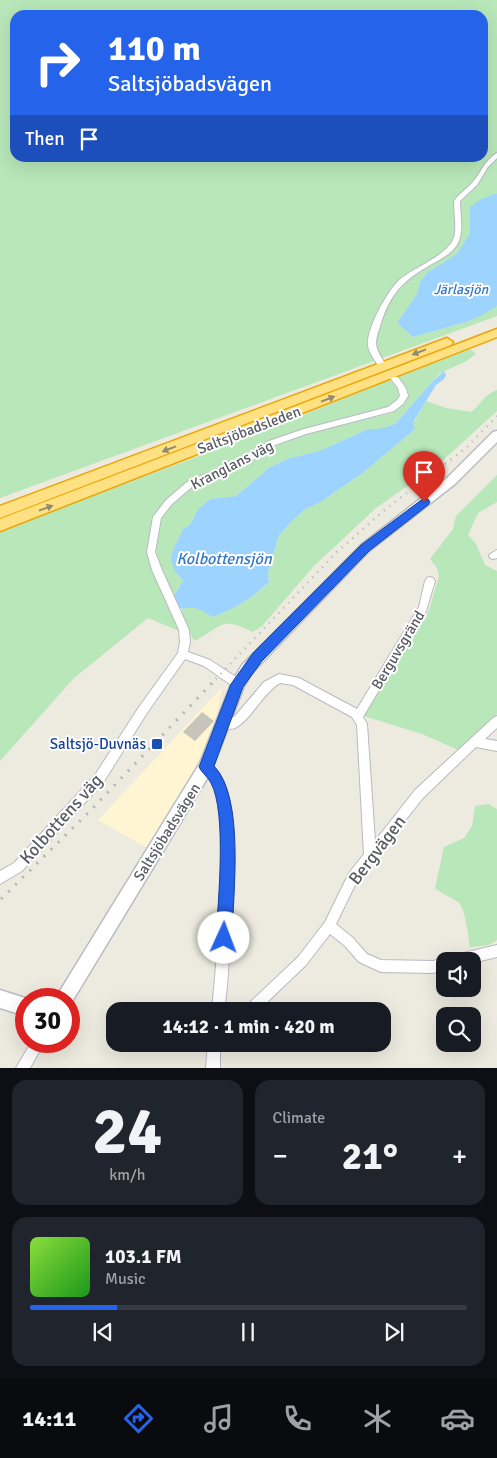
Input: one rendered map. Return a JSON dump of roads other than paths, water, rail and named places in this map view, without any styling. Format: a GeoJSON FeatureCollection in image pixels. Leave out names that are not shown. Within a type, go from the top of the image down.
{"type":"FeatureCollection","features":[{"type":"Feature","properties":{"kind":"highway","name":"Saltsjöbadsleden"},"geometry":{"type":"LineString","coordinates":[[0,512],[497,322]]}},
{"type":"Feature","properties":{"kind":"highway","name":"Saltsjöbadsleden"},"geometry":{"type":"LineString","coordinates":[[0,525],[497,333]]}},
{"type":"Feature","properties":{"kind":"street"},"geometry":{"type":"LineString","coordinates":[[380,362],[372,348],[372,343],[384,308],[392,293],[400,282],[450,250],[458,234],[458,201],[475,184],[486,166],[497,155]]}},
{"type":"Feature","properties":{"kind":"street","name":"Kranglans väg"},"geometry":{"type":"LineString","coordinates":[[183,654],[186,642],[184,630],[151,552],[156,517],[168,502],[190,484],[245,461],[272,443],[304,432],[390,409],[400,403],[404,396],[404,388],[395,378]]}},
{"type":"Feature","properties":{"kind":"street","name":"Saltsjöbadsvägen"},"geometry":{"type":"LineString","coordinates":[[71,988],[206,767],[238,684],[258,657],[365,548],[451,481],[497,435]]}},
{"type":"Feature","properties":{"kind":"street","name":"Berguvsgränd"},"geometry":{"type":"LineString","coordinates":[[358,717],[423,608],[430,581]]}},
{"type":"Feature","properties":{"kind":"street"},"geometry":{"type":"LineString","coordinates":[[183,654],[208,663],[238,684]]}},
{"type":"Feature","properties":{"kind":"street","name":"Kolbottens väg"},"geometry":{"type":"LineString","coordinates":[[0,878],[18,867],[99,780],[183,654]]}},
{"type":"Feature","properties":{"kind":"street"},"geometry":{"type":"LineString","coordinates":[[223,723],[232,724],[239,719],[268,685],[279,678],[295,681],[356,714],[362,724],[370,854]]}},
{"type":"Feature","properties":{"kind":"street","name":"Bergvägen"},"geometry":{"type":"LineString","coordinates":[[259,1002],[302,961],[329,926],[353,877],[420,794],[497,721]]}},
{"type":"Feature","properties":{"kind":"street"},"geometry":{"type":"LineString","coordinates":[[474,742],[497,746]]}},
{"type":"Feature","properties":{"kind":"street"},"geometry":{"type":"LineString","coordinates":[[206,767],[217,779],[220,787],[225,809],[227,843],[223,967],[219,1002]]}},
{"type":"Feature","properties":{"kind":"street"},"geometry":{"type":"LineString","coordinates":[[329,926],[349,942],[363,958],[381,966],[436,966]]}},
{"type":"Feature","properties":{"kind":"street"},"geometry":{"type":"LineString","coordinates":[[481,955],[497,951]]}},
{"type":"Feature","properties":{"kind":"street"},"geometry":{"type":"LineString","coordinates":[[0,999],[15,1004]]}},
{"type":"Feature","properties":{"kind":"street"},"geometry":{"type":"LineString","coordinates":[[213,1068],[214,1052]]}},
{"type":"Feature","properties":{"kind":"street"},"geometry":{"type":"LineString","coordinates":[[23,1068],[32,1053]]}},
{"type":"Feature","properties":{"kind":"water","name":"Järlasjön"},"geometry":{"type":"Polygon","coordinates":[[[497,193],[497,306],[469,321],[413,337],[397,323],[417,294],[421,280],[428,272],[457,254],[470,233],[470,207],[481,199],[497,193]]]}},
{"type":"Feature","properties":{"kind":"water","name":"Kolbottensjön"},"geometry":{"type":"Polygon","coordinates":[[[444,371],[446,375],[444,379],[436,385],[415,419],[413,424],[415,429],[364,472],[319,503],[305,509],[279,535],[268,573],[269,582],[263,588],[227,611],[212,617],[198,609],[182,609],[177,606],[173,598],[183,580],[174,570],[171,558],[183,529],[190,525],[198,509],[210,499],[236,496],[269,468],[287,459],[322,450],[368,429],[379,429],[395,424],[444,371]]]}},
{"type":"Feature","properties":{"kind":"railway"},"geometry":{"type":"LineString","coordinates":[[211,684],[337,552],[387,508],[466,448],[497,416]]}},
{"type":"Feature","properties":{"kind":"railway"},"geometry":{"type":"LineString","coordinates":[[1,899],[92,809],[212,683]]}},
{"type":"Feature","properties":{"kind":"place","name":"Saltsjö-Duvnäs"},"geometry":{"type":"Point","coordinates":[157,744]}}]}
